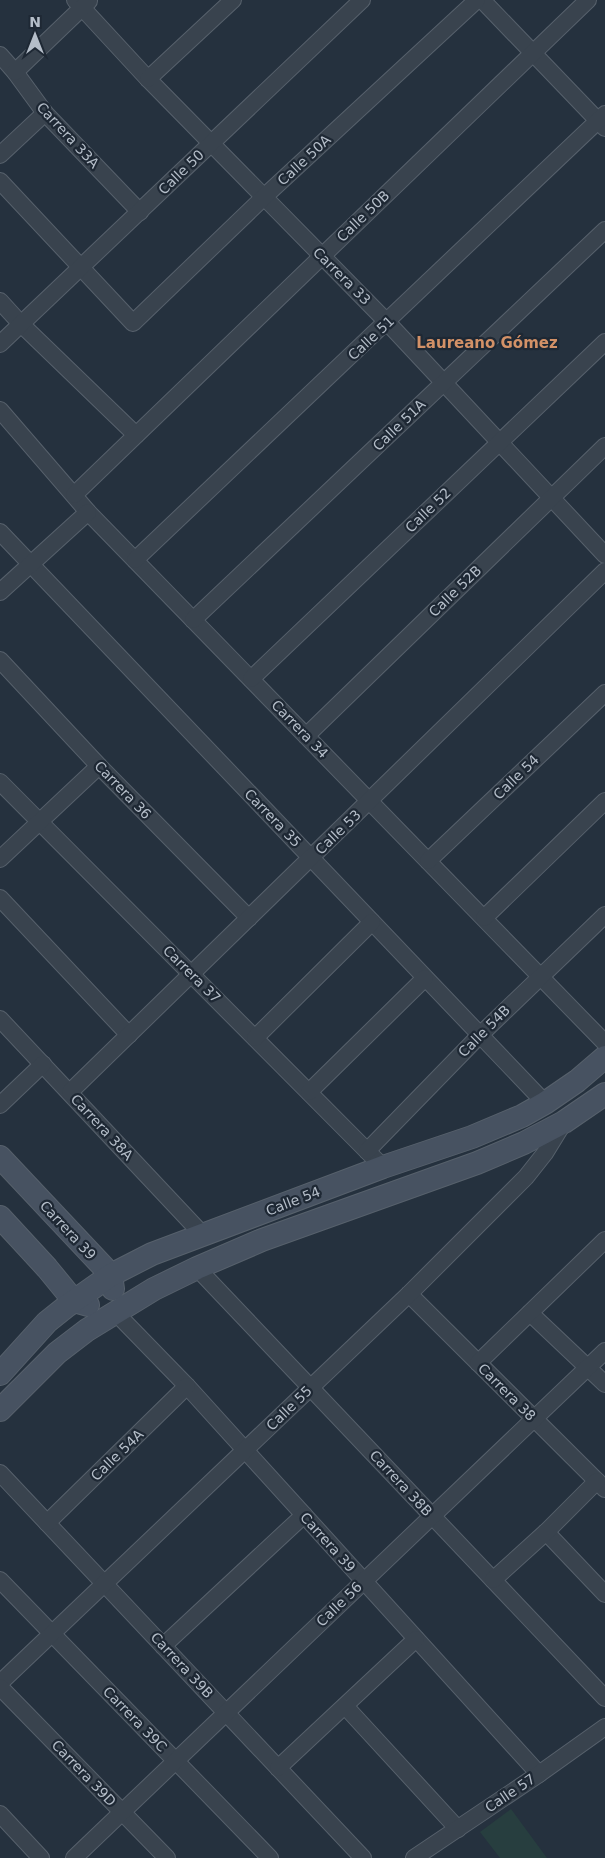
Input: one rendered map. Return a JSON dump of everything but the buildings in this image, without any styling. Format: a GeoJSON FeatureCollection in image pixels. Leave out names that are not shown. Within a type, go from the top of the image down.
{"type":"FeatureCollection","features":[{"type":"Feature","properties":{"kind":"main road","name":"Calle 54"},"geometry":{"type":"LineString","coordinates":[[2,1367],[47,1322],[111,1275],[152,1254],[383,1167],[472,1137],[522,1116],[545,1103],[578,1080],[605,1057]]}},
{"type":"Feature","properties":{"kind":"main road","name":"Calle 54"},"geometry":{"type":"LineString","coordinates":[[0,1410],[57,1353],[87,1330],[154,1289],[262,1240],[477,1164],[524,1143],[564,1122],[605,1094]]}},
{"type":"Feature","properties":{"kind":"main road","name":"Carrera 39"},"geometry":{"type":"LineString","coordinates":[[0,1157],[111,1275]]}},
{"type":"Feature","properties":{"kind":"main road"},"geometry":{"type":"LineString","coordinates":[[0,1217],[47,1268],[74,1301],[115,1312],[111,1275]]}},
{"type":"Feature","properties":{"kind":"main road"},"geometry":{"type":"LineString","coordinates":[[85,1247],[98,1256],[124,1262],[138,1260],[152,1254]]}},
{"type":"Feature","properties":{"kind":"main road"},"geometry":{"type":"LineString","coordinates":[[47,1268],[55,1282],[57,1297],[47,1322]]}},
{"type":"Feature","properties":{"kind":"street"},"geometry":{"type":"LineString","coordinates":[[148,79],[233,0]]}},
{"type":"Feature","properties":{"kind":"street","name":"Calle 50"},"geometry":{"type":"LineString","coordinates":[[0,344],[362,0]]}},
{"type":"Feature","properties":{"kind":"street","name":"Calle 50A"},"geometry":{"type":"LineString","coordinates":[[81,267],[133,323],[265,196],[478,0]]}},
{"type":"Feature","properties":{"kind":"street"},"geometry":{"type":"LineString","coordinates":[[482,0],[603,122]]}},
{"type":"Feature","properties":{"kind":"street","name":"Calle 50B"},"geometry":{"type":"LineString","coordinates":[[74,495],[588,0]]}},
{"type":"Feature","properties":{"kind":"street"},"geometry":{"type":"LineString","coordinates":[[15,72],[82,3]]}},
{"type":"Feature","properties":{"kind":"street","name":"Carrera 33"},"geometry":{"type":"LineString","coordinates":[[82,3],[148,79],[387,322],[605,555]]}},
{"type":"Feature","properties":{"kind":"street","name":"Carrera 33A"},"geometry":{"type":"LineString","coordinates":[[0,56],[15,72],[45,112],[140,212]]}},
{"type":"Feature","properties":{"kind":"street"},"geometry":{"type":"LineString","coordinates":[[0,155],[45,112]]}},
{"type":"Feature","properties":{"kind":"street","name":"Calle 51"},"geometry":{"type":"LineString","coordinates":[[135,560],[387,322],[603,122]]}},
{"type":"Feature","properties":{"kind":"street"},"geometry":{"type":"LineString","coordinates":[[0,181],[81,267]]}},
{"type":"Feature","properties":{"kind":"street","name":"Calle 51A"},"geometry":{"type":"LineString","coordinates":[[193,620],[605,230]]}},
{"type":"Feature","properties":{"kind":"street"},"geometry":{"type":"LineString","coordinates":[[0,301],[20,323],[136,434]]}},
{"type":"Feature","properties":{"kind":"street","name":"Calle 52"},"geometry":{"type":"LineString","coordinates":[[251,679],[605,342]]}},
{"type":"Feature","properties":{"kind":"street","name":"Carrera 34"},"geometry":{"type":"LineString","coordinates":[[0,410],[88,512],[605,1043]]}},
{"type":"Feature","properties":{"kind":"street","name":"Calle 52B"},"geometry":{"type":"LineString","coordinates":[[306,736],[605,446]]}},
{"type":"Feature","properties":{"kind":"street"},"geometry":{"type":"LineString","coordinates":[[0,592],[88,512]]}},
{"type":"Feature","properties":{"kind":"street","name":"Carrera 35"},"geometry":{"type":"LineString","coordinates":[[0,532],[545,1103]]}},
{"type":"Feature","properties":{"kind":"street","name":"Calle 53"},"geometry":{"type":"LineString","coordinates":[[70,1092],[605,571]]}},
{"type":"Feature","properties":{"kind":"street","name":"Carrera 36"},"geometry":{"type":"LineString","coordinates":[[0,661],[99,766],[249,918]]}},
{"type":"Feature","properties":{"kind":"street","name":"Calle 54"},"geometry":{"type":"LineString","coordinates":[[428,861],[605,692]]}},
{"type":"Feature","properties":{"kind":"street"},"geometry":{"type":"LineString","coordinates":[[0,859],[99,766]]}},
{"type":"Feature","properties":{"kind":"street","name":"Carrera 37"},"geometry":{"type":"LineString","coordinates":[[0,782],[383,1167]]}},
{"type":"Feature","properties":{"kind":"street"},"geometry":{"type":"LineString","coordinates":[[484,918],[605,801]]}},
{"type":"Feature","properties":{"kind":"street"},"geometry":{"type":"LineString","coordinates":[[0,898],[130,1034]]}},
{"type":"Feature","properties":{"kind":"street","name":"Calle 54B"},"geometry":{"type":"LineString","coordinates":[[366,1151],[480,1035],[605,915]]}},
{"type":"Feature","properties":{"kind":"street"},"geometry":{"type":"LineString","coordinates":[[255,1038],[372,922]]}},
{"type":"Feature","properties":{"kind":"street"},"geometry":{"type":"LineString","coordinates":[[309,1092],[425,978]]}},
{"type":"Feature","properties":{"kind":"street","name":"Carrera 38A"},"geometry":{"type":"LineString","coordinates":[[0,1019],[203,1236]]}},
{"type":"Feature","properties":{"kind":"street"},"geometry":{"type":"LineString","coordinates":[[0,1105],[43,1064]]}},
{"type":"Feature","properties":{"kind":"street","name":"Calle 55"},"geometry":{"type":"LineString","coordinates":[[0,1683],[408,1294],[526,1177],[545,1153],[564,1122]]}},
{"type":"Feature","properties":{"kind":"street"},"geometry":{"type":"LineString","coordinates":[[478,1363],[605,1240]]}},
{"type":"Feature","properties":{"kind":"street","name":"Carrera 38B"},"geometry":{"type":"LineString","coordinates":[[197,1268],[605,1698]]}},
{"type":"Feature","properties":{"kind":"street","name":"Carrera 38"},"geometry":{"type":"LineString","coordinates":[[408,1294],[601,1485]]}},
{"type":"Feature","properties":{"kind":"street","name":"Carrera 39"},"geometry":{"type":"LineString","coordinates":[[115,1312],[187,1386],[539,1774]]}},
{"type":"Feature","properties":{"kind":"street"},"geometry":{"type":"LineString","coordinates":[[530,1313],[605,1384]]}},
{"type":"Feature","properties":{"kind":"street","name":"Calle 56"},"geometry":{"type":"LineString","coordinates":[[74,1858],[605,1351]]}},
{"type":"Feature","properties":{"kind":"street","name":"Calle 54A"},"geometry":{"type":"LineString","coordinates":[[47,1523],[187,1386]]}},
{"type":"Feature","properties":{"kind":"street","name":"Carrera 39B"},"geometry":{"type":"LineString","coordinates":[[0,1473],[363,1858]]}},
{"type":"Feature","properties":{"kind":"street"},"geometry":{"type":"LineString","coordinates":[[493,1580],[601,1485]]}},
{"type":"Feature","properties":{"kind":"street"},"geometry":{"type":"LineString","coordinates":[[163,1646],[304,1515]]}},
{"type":"Feature","properties":{"kind":"street"},"geometry":{"type":"LineString","coordinates":[[546,1532],[605,1594]]}},
{"type":"Feature","properties":{"kind":"street","name":"Carrera 39C"},"geometry":{"type":"LineString","coordinates":[[0,1580],[270,1858]]}},
{"type":"Feature","properties":{"kind":"street"},"geometry":{"type":"LineString","coordinates":[[278,1768],[416,1639]]}},
{"type":"Feature","properties":{"kind":"street","name":"Carrera 39D"},"geometry":{"type":"LineString","coordinates":[[0,1687],[167,1858]]}},
{"type":"Feature","properties":{"kind":"street"},"geometry":{"type":"LineString","coordinates":[[345,1706],[458,1828]]}},
{"type":"Feature","properties":{"kind":"street","name":"Calle 57"},"geometry":{"type":"LineString","coordinates":[[414,1858],[605,1727]]}},
{"type":"Feature","properties":{"kind":"street"},"geometry":{"type":"LineString","coordinates":[[0,1814],[41,1858]]}},
{"type":"Feature","properties":{"kind":"green space"},"geometry":{"type":"Polygon","coordinates":[[[511,1809],[547,1858],[500,1858],[480,1832],[511,1809]]]}},
{"type":"Feature","properties":{"kind":"district","name":"Laureano Gómez"},"geometry":{"type":"Point","coordinates":[487,343]}}]}
